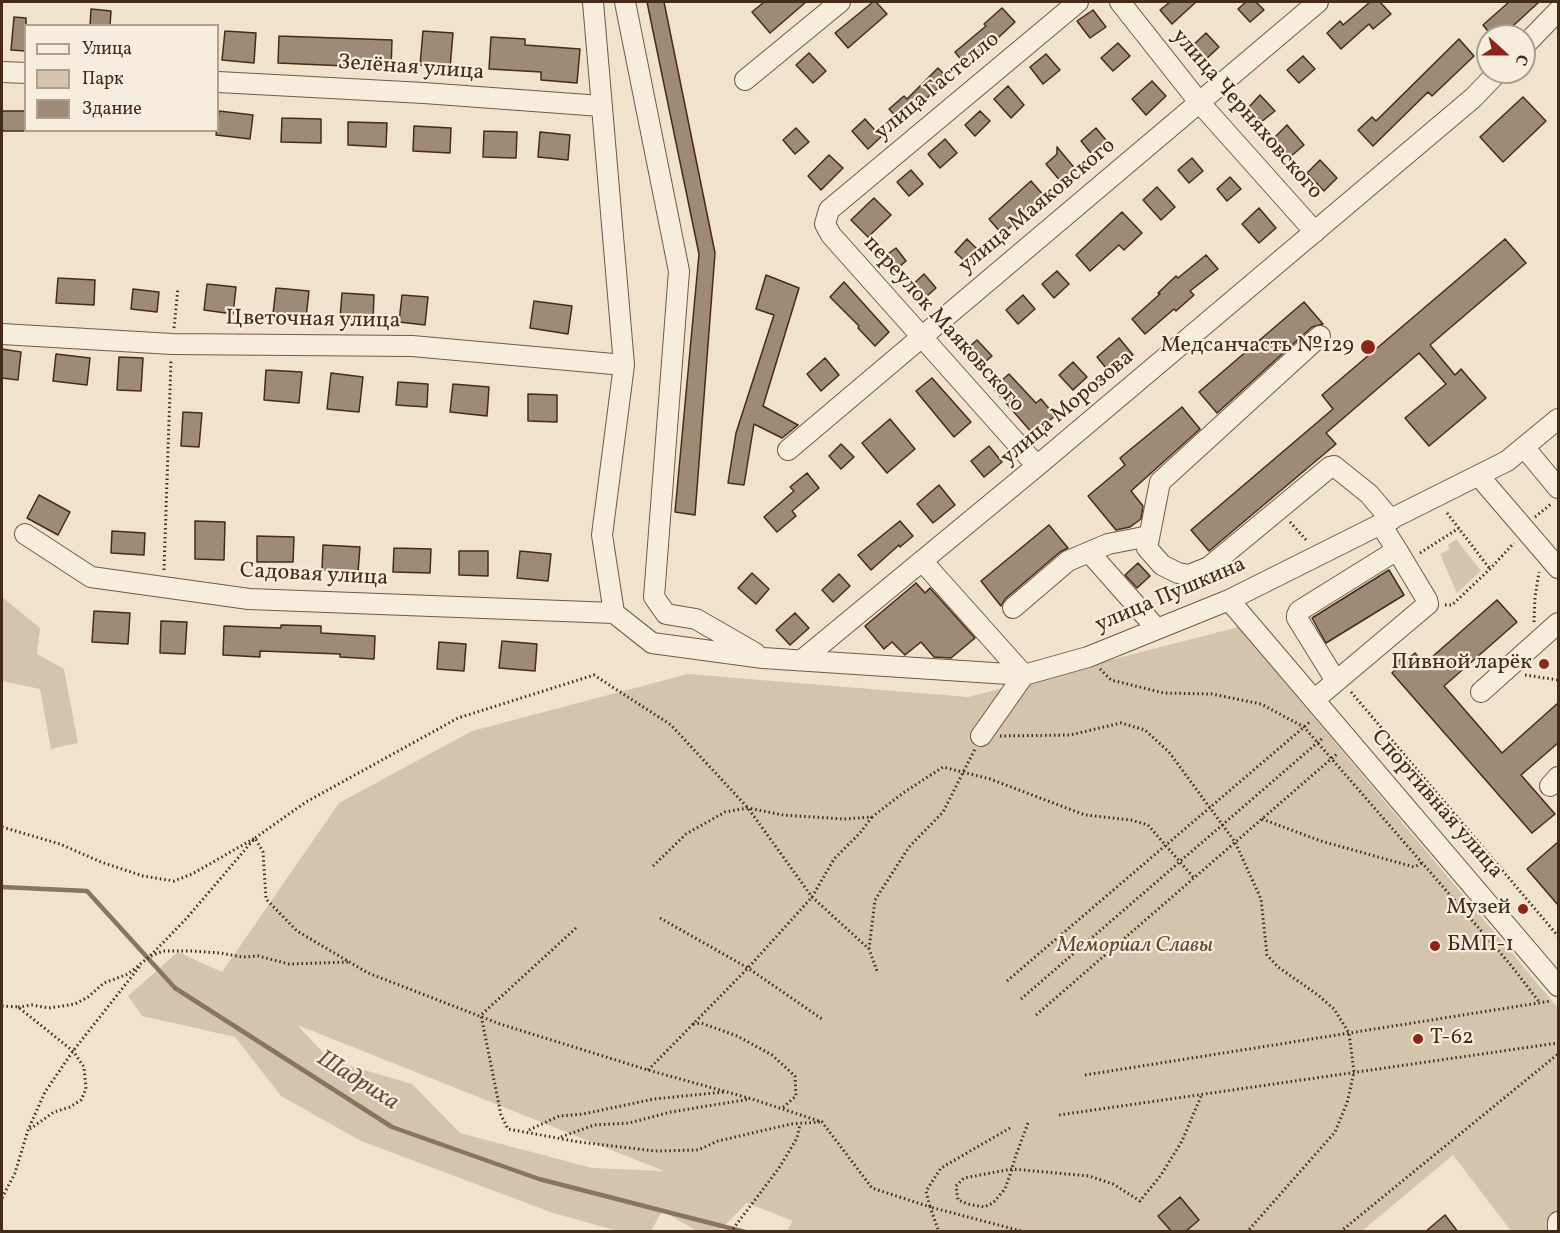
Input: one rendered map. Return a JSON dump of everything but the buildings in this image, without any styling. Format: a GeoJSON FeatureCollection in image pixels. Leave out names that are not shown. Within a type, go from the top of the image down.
{"type":"FeatureCollection","features":[{"type":"Feature","properties":{"kind":"street"},"geometry":{"type":"LineString","coordinates":[[593,2],[624,365],[602,535],[614,613]]}},
{"type":"Feature","properties":{"kind":"street"},"geometry":{"type":"LineString","coordinates":[[625,2],[679,271],[654,597],[666,614],[696,619],[763,657]]}},
{"type":"Feature","properties":{"kind":"street"},"geometry":{"type":"LineString","coordinates":[[745,80],[840,2]]}},
{"type":"Feature","properties":{"kind":"street","name":"улица Гастелло"},"geometry":{"type":"LineString","coordinates":[[829,210],[1078,2]]}},
{"type":"Feature","properties":{"kind":"street","name":"улица Черняховского"},"geometry":{"type":"LineString","coordinates":[[1120,2],[1199,102],[1315,232]]}},
{"type":"Feature","properties":{"kind":"street","name":"улица Маяковского"},"geometry":{"type":"LineString","coordinates":[[789,450],[1318,2]]}},
{"type":"Feature","properties":{"kind":"street"},"geometry":{"type":"LineString","coordinates":[[1536,34],[1558,11]]}},
{"type":"Feature","properties":{"kind":"street"},"geometry":{"type":"LineString","coordinates":[[2,72],[24,74]]}},
{"type":"Feature","properties":{"kind":"street","name":"Зелёная улица"},"geometry":{"type":"LineString","coordinates":[[219,82],[424,93],[601,106]]}},
{"type":"Feature","properties":{"kind":"street","name":"улица Морозова"},"geometry":{"type":"LineString","coordinates":[[802,660],[923,562],[1473,98],[1486,84]]}},
{"type":"Feature","properties":{"kind":"street","name":"переулок Маяковского"},"geometry":{"type":"LineString","coordinates":[[829,210],[825,224],[831,235],[1037,466]]}},
{"type":"Feature","properties":{"kind":"street","name":"Цветочная улица"},"geometry":{"type":"LineString","coordinates":[[2,334],[172,344],[412,346],[624,365]]}},
{"type":"Feature","properties":{"kind":"street"},"geometry":{"type":"LineString","coordinates":[[1319,705],[1428,604],[1397,550],[1386,522],[1369,495],[1334,466],[1209,567],[1189,575],[1178,573],[1162,565],[1147,549],[1160,482],[1320,336]]}},
{"type":"Feature","properties":{"kind":"street","name":"улица Пушкина"},"geometry":{"type":"LineString","coordinates":[[614,613],[652,643],[763,657],[1024,675],[1088,657],[1229,600],[1507,461],[1558,419]]}},
{"type":"Feature","properties":{"kind":"street"},"geometry":{"type":"LineString","coordinates":[[1524,447],[1558,488]]}},
{"type":"Feature","properties":{"kind":"street"},"geometry":{"type":"LineString","coordinates":[[1479,476],[1558,568]]}},
{"type":"Feature","properties":{"kind":"street","name":"Садовая улица"},"geometry":{"type":"LineString","coordinates":[[25,534],[91,577],[249,599],[614,613]]}},
{"type":"Feature","properties":{"kind":"street"},"geometry":{"type":"LineString","coordinates":[[1013,608],[1068,561],[1108,544],[1149,536]]}},
{"type":"Feature","properties":{"kind":"street"},"geometry":{"type":"LineString","coordinates":[[1342,685],[1297,615],[1299,611],[1397,550]]}},
{"type":"Feature","properties":{"kind":"street"},"geometry":{"type":"LineString","coordinates":[[1089,552],[1157,629]]}},
{"type":"Feature","properties":{"kind":"street"},"geometry":{"type":"LineString","coordinates":[[923,562],[1024,675],[981,736]]}},
{"type":"Feature","properties":{"kind":"street","name":"Спортивная улица"},"geometry":{"type":"LineString","coordinates":[[1229,600],[1558,986]]}},
{"type":"Feature","properties":{"kind":"street"},"geometry":{"type":"LineString","coordinates":[[1481,692],[1558,623]]}},
{"type":"Feature","properties":{"kind":"path"},"geometry":{"type":"LineString","coordinates":[[164,587],[172,344],[178,288]]}},
{"type":"Feature","properties":{"kind":"path"},"geometry":{"type":"LineString","coordinates":[[1428,604],[1452,605],[1512,546],[1523,527],[1558,497]]}},
{"type":"Feature","properties":{"kind":"path"},"geometry":{"type":"LineString","coordinates":[[1448,513],[1490,569]]}},
{"type":"Feature","properties":{"kind":"path"},"geometry":{"type":"LineString","coordinates":[[1420,553],[1459,528]]}},
{"type":"Feature","properties":{"kind":"path"},"geometry":{"type":"LineString","coordinates":[[1533,646],[1534,597],[1542,549]]}},
{"type":"Feature","properties":{"kind":"path"},"geometry":{"type":"LineString","coordinates":[[1088,657],[1112,680],[1164,693],[1212,694],[1261,704],[1304,727],[1510,964],[1540,1003]]}},
{"type":"Feature","properties":{"kind":"path"},"geometry":{"type":"LineString","coordinates":[[1503,672],[1558,680]]}},
{"type":"Feature","properties":{"kind":"path"},"geometry":{"type":"LineString","coordinates":[[2,827],[60,844],[100,862],[143,876],[174,881],[192,874],[255,838],[306,802],[458,718],[594,675],[671,725],[748,808],[812,897],[869,949]]}},
{"type":"Feature","properties":{"kind":"path"},"geometry":{"type":"LineString","coordinates":[[1342,685],[1558,936]]}},
{"type":"Feature","properties":{"kind":"path"},"geometry":{"type":"LineString","coordinates":[[1006,981],[1304,727],[1319,705]]}},
{"type":"Feature","properties":{"kind":"path"},"geometry":{"type":"LineString","coordinates":[[877,971],[869,949],[875,900],[909,847],[943,812],[981,736],[1070,735],[1121,723],[1145,730],[1169,752],[1235,842],[1260,899],[1267,955],[1278,967],[1334,1009],[1349,1033],[1354,1072],[1347,1103],[1335,1132],[1246,1232]]}},
{"type":"Feature","properties":{"kind":"path"},"geometry":{"type":"LineString","coordinates":[[1021,999],[1337,726]]}},
{"type":"Feature","properties":{"kind":"path"},"geometry":{"type":"LineString","coordinates":[[1036,1015],[1350,742]]}},
{"type":"Feature","properties":{"kind":"path"},"geometry":{"type":"LineString","coordinates":[[648,1070],[748,968],[812,897],[834,859],[860,833],[872,817],[943,767],[990,779],[1085,815],[1131,820],[1148,825],[1167,844],[1194,878]]}},
{"type":"Feature","properties":{"kind":"path"},"geometry":{"type":"LineString","coordinates":[[653,866],[686,834],[725,812],[748,808],[783,815],[844,819],[872,817]]}},
{"type":"Feature","properties":{"kind":"path"},"geometry":{"type":"LineString","coordinates":[[1262,819],[1321,841],[1414,867],[1422,863]]}},
{"type":"Feature","properties":{"kind":"path"},"geometry":{"type":"LineString","coordinates":[[2,1006],[32,1005],[49,1008],[75,1004],[88,997],[104,983],[128,974],[149,957],[186,919],[255,838]]}},
{"type":"Feature","properties":{"kind":"path"},"geometry":{"type":"LineString","coordinates":[[255,838],[263,852],[266,899],[297,931],[369,973],[500,1024],[648,1070],[752,1098],[822,1122],[872,1188],[930,1207],[1025,1232]]}},
{"type":"Feature","properties":{"kind":"path"},"geometry":{"type":"LineString","coordinates":[[660,918],[748,968],[822,1019]]}},
{"type":"Feature","properties":{"kind":"path"},"geometry":{"type":"LineString","coordinates":[[481,1015],[576,928]]}},
{"type":"Feature","properties":{"kind":"path"},"geometry":{"type":"LineString","coordinates":[[149,957],[163,951],[192,951],[243,957],[258,956],[289,964],[349,962]]}},
{"type":"Feature","properties":{"kind":"path"},"geometry":{"type":"LineString","coordinates":[[2,1198],[15,1173],[28,1130],[45,1092],[73,1051],[145,960]]}},
{"type":"Feature","properties":{"kind":"path"},"geometry":{"type":"LineString","coordinates":[[1085,1075],[1558,1000]]}},
{"type":"Feature","properties":{"kind":"path"},"geometry":{"type":"LineString","coordinates":[[18,1007],[73,1051],[84,1067],[86,1089],[81,1100],[70,1107],[54,1112],[28,1130]]}},
{"type":"Feature","properties":{"kind":"path"},"geometry":{"type":"LineString","coordinates":[[481,1015],[501,1115],[507,1129],[579,1142],[655,1151],[698,1150],[718,1141],[800,1124],[822,1122]]}},
{"type":"Feature","properties":{"kind":"path"},"geometry":{"type":"LineString","coordinates":[[693,1024],[701,1023],[737,1036],[771,1056],[795,1076],[796,1096],[781,1109]]}},
{"type":"Feature","properties":{"kind":"path"},"geometry":{"type":"LineString","coordinates":[[1059,1114],[1558,1043]]}},
{"type":"Feature","properties":{"kind":"path"},"geometry":{"type":"LineString","coordinates":[[1340,1232],[1558,1054]]}},
{"type":"Feature","properties":{"kind":"path"},"geometry":{"type":"LineString","coordinates":[[527,1131],[559,1116],[583,1114],[654,1100],[726,1092]]}},
{"type":"Feature","properties":{"kind":"path"},"geometry":{"type":"LineString","coordinates":[[1028,1123],[1012,1169],[1005,1189],[993,1203],[984,1207],[958,1200],[956,1186],[964,1178],[1012,1169],[1089,1176],[1113,1184],[1140,1201],[1161,1175],[1182,1141],[1202,1094]]}},
{"type":"Feature","properties":{"kind":"path"},"geometry":{"type":"LineString","coordinates":[[559,1138],[594,1125],[629,1123],[671,1112],[752,1098]]}},
{"type":"Feature","properties":{"kind":"path"},"geometry":{"type":"LineString","coordinates":[[733,1229],[779,1168],[797,1138],[800,1124]]}},
{"type":"Feature","properties":{"kind":"path"},"geometry":{"type":"LineString","coordinates":[[939,1232],[926,1191],[941,1168],[1010,1128]]}},
{"type":"Feature","properties":{"kind":"green space"},"geometry":{"type":"Polygon","coordinates":[[[1456,539],[1481,571],[1457,593],[1440,554],[1450,549],[1448,545],[1456,539]]]}},
{"type":"Feature","properties":{"kind":"green space"},"geometry":{"type":"Polygon","coordinates":[[[2,597],[40,628],[37,654],[64,669],[78,743],[51,749],[40,689],[2,681],[2,597]]]}},
{"type":"Feature","properties":{"kind":"green space","name":"Мемориал Славы"},"geometry":{"type":"Polygon","coordinates":[[[1238,627],[1558,1008],[1558,1231],[1511,1231],[1453,1155],[1362,1231],[786,1232],[793,1221],[747,1203],[719,1231],[697,1231],[662,1211],[651,1231],[618,1231],[553,1213],[361,1141],[281,1096],[235,1037],[142,1016],[128,996],[178,952],[222,972],[339,803],[472,731],[688,674],[968,697],[1238,627]],[[300,1026],[330,1060],[412,1084],[460,1133],[592,1168],[664,1171],[300,1026]]]}},
{"type":"Feature","properties":{"kind":"waterway","name":"Шадриха"},"geometry":{"type":"LineString","coordinates":[[2,887],[87,891],[175,988],[392,1127],[539,1179],[745,1232]]}},
{"type":"Feature","properties":{"kind":"place","name":"Медсанчасть №129"},"geometry":{"type":"Point","coordinates":[1368,347]}},
{"type":"Feature","properties":{"kind":"place","name":"Пивной ларёк"},"geometry":{"type":"Point","coordinates":[1544,664]}},
{"type":"Feature","properties":{"kind":"place","name":"Музей"},"geometry":{"type":"Point","coordinates":[1523,909]}},
{"type":"Feature","properties":{"kind":"place","name":"БМП-1"},"geometry":{"type":"Point","coordinates":[1435,946]}},
{"type":"Feature","properties":{"kind":"place","name":"Т-62"},"geometry":{"type":"Point","coordinates":[1418,1039]}}]}
